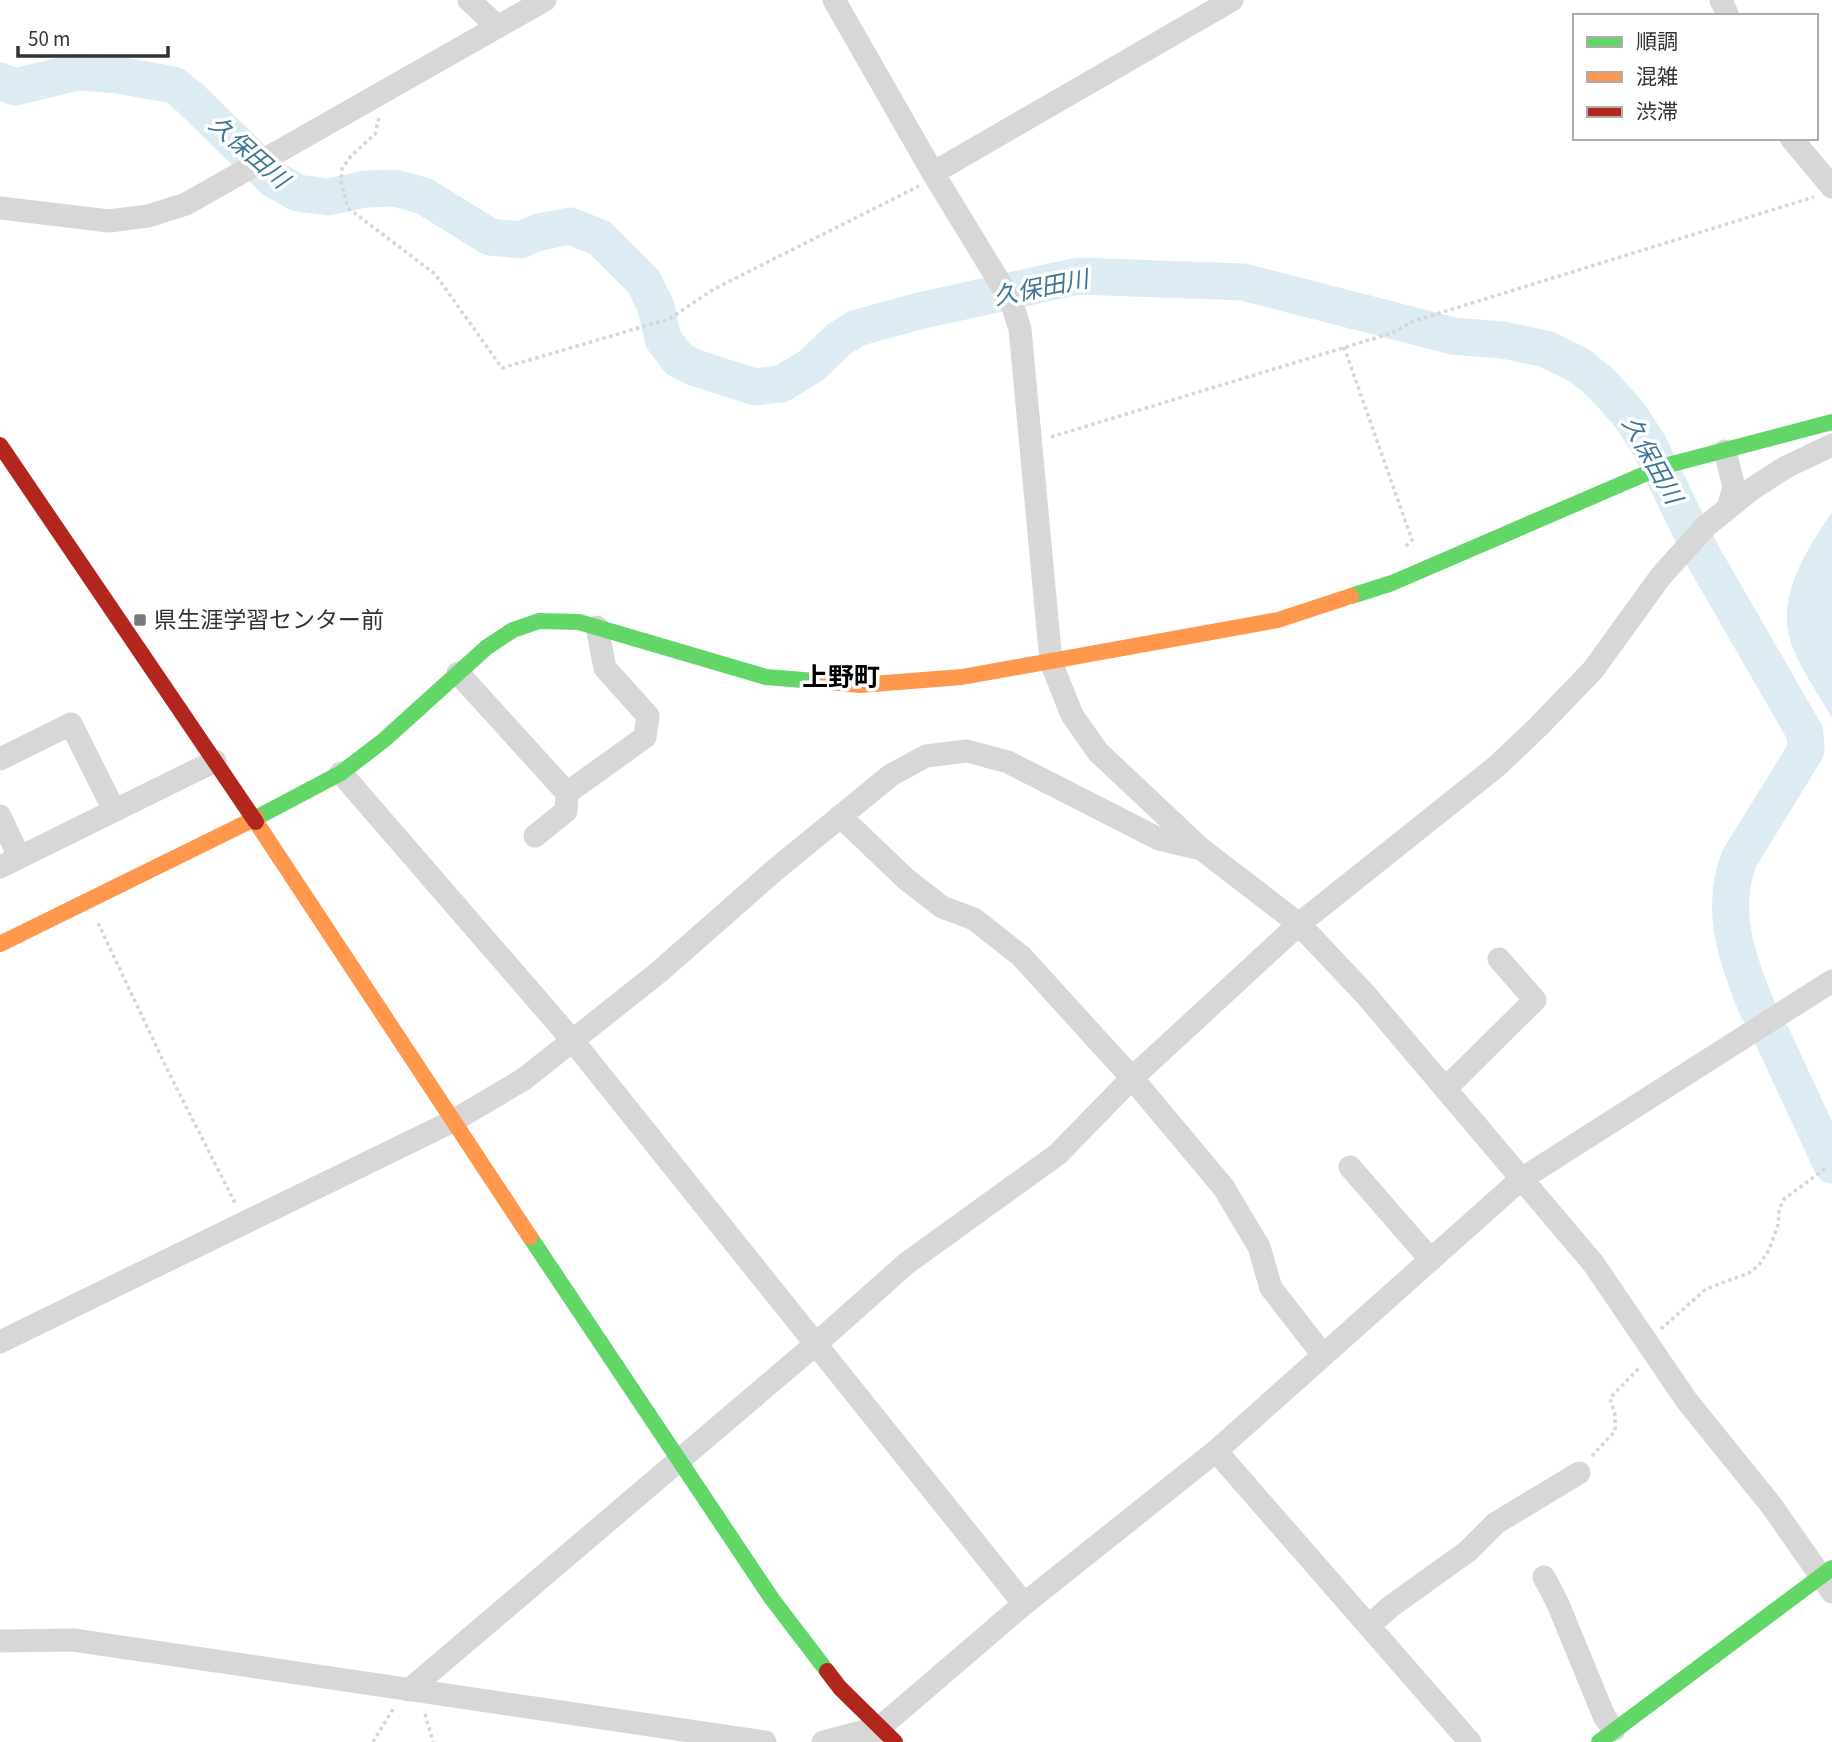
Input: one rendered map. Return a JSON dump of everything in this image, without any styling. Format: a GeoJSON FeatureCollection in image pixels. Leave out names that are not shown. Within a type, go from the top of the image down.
{"type":"FeatureCollection","features":[{"type":"Feature","properties":{"kind":"street"},"geometry":{"type":"LineString","coordinates":[[469,0],[498,27]]}},
{"type":"Feature","properties":{"kind":"street"},"geometry":{"type":"LineString","coordinates":[[0,208],[109,221],[148,216],[186,204],[545,0]]}},
{"type":"Feature","properties":{"kind":"street"},"geometry":{"type":"LineString","coordinates":[[834,0],[1005,291],[1020,329],[1051,662],[1072,715],[1098,752],[1200,848],[1299,924],[1365,994],[1592,1263],[1687,1401],[1828,1579],[1606,1736],[1604,1716],[1558,1604],[1544,1577]]}},
{"type":"Feature","properties":{"kind":"street"},"geometry":{"type":"LineString","coordinates":[[935,175],[1232,0]]}},
{"type":"Feature","properties":{"kind":"street"},"geometry":{"type":"LineString","coordinates":[[1792,140],[1826,191]]}},
{"type":"Feature","properties":{"kind":"street"},"geometry":{"type":"LineString","coordinates":[[0,944],[254,819],[341,773],[384,740],[487,647],[513,630],[539,621],[579,622],[766,677],[860,685],[962,677],[1278,620],[1392,583],[1672,464],[1832,422]]}},
{"type":"Feature","properties":{"kind":"street"},"geometry":{"type":"LineString","coordinates":[[0,445],[254,819],[805,1645],[879,1737]]}},
{"type":"Feature","properties":{"kind":"street"},"geometry":{"type":"LineString","coordinates":[[411,1690],[907,1263],[1058,1154],[1132,1078],[1299,924],[1497,766],[1538,727],[1593,670],[1661,576],[1706,526],[1752,489],[1786,467],[1832,445]]}},
{"type":"Feature","properties":{"kind":"street"},"geometry":{"type":"LineString","coordinates":[[1725,451],[1734,487],[1728,508]]}},
{"type":"Feature","properties":{"kind":"street"},"geometry":{"type":"LineString","coordinates":[[567,793],[645,737],[648,716],[605,667],[597,627]]}},
{"type":"Feature","properties":{"kind":"street"},"geometry":{"type":"LineString","coordinates":[[458,673],[567,793],[566,811],[535,836]]}},
{"type":"Feature","properties":{"kind":"street"},"geometry":{"type":"LineString","coordinates":[[0,759],[71,724],[114,810]]}},
{"type":"Feature","properties":{"kind":"street"},"geometry":{"type":"LineString","coordinates":[[0,1342],[453,1121],[524,1079],[659,972],[775,870],[891,775],[926,756],[967,751],[1008,762],[1159,839],[1200,848]]}},
{"type":"Feature","properties":{"kind":"street"},"geometry":{"type":"LineString","coordinates":[[0,816],[10,862],[215,761]]}},
{"type":"Feature","properties":{"kind":"street"},"geometry":{"type":"LineString","coordinates":[[341,773],[573,1041],[1024,1604]]}},
{"type":"Feature","properties":{"kind":"street"},"geometry":{"type":"LineString","coordinates":[[840,816],[906,879],[942,907],[974,919],[1021,957],[1132,1078],[1224,1188],[1259,1247],[1271,1288],[1323,1355]]}},
{"type":"Feature","properties":{"kind":"street"},"geometry":{"type":"LineString","coordinates":[[1445,1089],[1535,1000],[1499,958]]}},
{"type":"Feature","properties":{"kind":"street"},"geometry":{"type":"LineString","coordinates":[[823,1742],[879,1737],[1024,1604],[1216,1451],[1520,1180],[1832,981]]}},
{"type":"Feature","properties":{"kind":"street"},"geometry":{"type":"LineString","coordinates":[[1350,1167],[1431,1260]]}},
{"type":"Feature","properties":{"kind":"street"},"geometry":{"type":"LineString","coordinates":[[1216,1451],[1471,1742]]}},
{"type":"Feature","properties":{"kind":"street"},"geometry":{"type":"LineString","coordinates":[[1369,1626],[1390,1607],[1468,1551],[1496,1523],[1579,1473]]}},
{"type":"Feature","properties":{"kind":"street"},"geometry":{"type":"LineString","coordinates":[[0,1641],[73,1640],[765,1742]]}},
{"type":"Feature","properties":{"kind":"path"},"geometry":{"type":"LineString","coordinates":[[371,100],[379,121],[375,134],[351,156],[342,169],[341,181],[348,208],[435,274],[502,368],[669,319],[714,289],[935,175]]}},
{"type":"Feature","properties":{"kind":"path"},"geometry":{"type":"LineString","coordinates":[[1030,443],[1344,347],[1414,321],[1826,191]]}},
{"type":"Feature","properties":{"kind":"path"},"geometry":{"type":"LineString","coordinates":[[1344,347],[1412,540],[1401,551]]}},
{"type":"Feature","properties":{"kind":"path"},"geometry":{"type":"LineString","coordinates":[[88,902],[167,1069],[244,1222]]}},
{"type":"Feature","properties":{"kind":"path"},"geometry":{"type":"LineString","coordinates":[[1579,1473],[1588,1459],[1615,1431],[1615,1415],[1610,1398],[1651,1348],[1706,1289],[1749,1273],[1759,1265],[1769,1250],[1779,1225],[1779,1210],[1784,1199],[1826,1168]]}},
{"type":"Feature","properties":{"kind":"path"},"geometry":{"type":"LineString","coordinates":[[373,1742],[411,1690]]}},
{"type":"Feature","properties":{"kind":"path"},"geometry":{"type":"LineString","coordinates":[[411,1690],[433,1742]]}},
{"type":"Feature","properties":{"kind":"shaded area"},"geometry":{"type":"Polygon","coordinates":[[[1832,512],[1832,718],[1795,653],[1788,631],[1787,615],[1793,583],[1799,568],[1832,512]]]}},
{"type":"Feature","properties":{"kind":"waterway","name":"久保田川"},"geometry":{"type":"LineString","coordinates":[[0,81],[15,87],[78,72],[118,75],[174,85],[273,179],[298,193],[329,197],[365,189],[395,188],[424,196],[490,237],[520,240],[539,232],[570,226],[600,238],[644,282],[656,307],[663,339],[679,360],[755,387],[781,384],[811,366],[839,339],[857,328],[919,311],[1078,276],[1243,282],[1453,336],[1503,340],[1546,349],[1579,365],[1601,383],[1628,413],[1649,445],[1703,556],[1805,733],[1806,750],[1739,859],[1733,878],[1731,917],[1734,936],[1758,1010]]}},
{"type":"Feature","properties":{"kind":"waterway","name":"久保田川"},"geometry":{"type":"LineString","coordinates":[[1772,1036],[1832,1165]]}},
{"type":"Feature","properties":{"kind":"traffic: fast"},"geometry":{"type":"LineString","coordinates":[[1351,596],[1392,583],[1647,473],[1832,422]]}},
{"type":"Feature","properties":{"kind":"traffic: fast"},"geometry":{"type":"LineString","coordinates":[[256,818],[341,773],[384,740],[487,647],[513,630],[539,621],[579,622],[766,677],[828,682]]}},
{"type":"Feature","properties":{"kind":"traffic: fast"},"geometry":{"type":"LineString","coordinates":[[530,1237],[772,1599],[827,1671]]}},
{"type":"Feature","properties":{"kind":"traffic: fast"},"geometry":{"type":"LineString","coordinates":[[1599,1742],[1832,1568]]}},
{"type":"Feature","properties":{"kind":"traffic: slow"},"geometry":{"type":"LineString","coordinates":[[828,682],[860,685],[962,677],[1278,620],[1351,596]]}},
{"type":"Feature","properties":{"kind":"traffic: slow"},"geometry":{"type":"LineString","coordinates":[[0,944],[256,818]]}},
{"type":"Feature","properties":{"kind":"traffic: slow"},"geometry":{"type":"LineString","coordinates":[[256,822],[530,1237]]}},
{"type":"Feature","properties":{"kind":"traffic: jam"},"geometry":{"type":"LineString","coordinates":[[0,445],[256,822]]}},
{"type":"Feature","properties":{"kind":"traffic: jam"},"geometry":{"type":"LineString","coordinates":[[827,1671],[840,1688],[895,1742]]}},
{"type":"Feature","properties":{"kind":"place","name":"県生涯学習センター前"},"geometry":{"type":"Point","coordinates":[140,620]}},
{"type":"Feature","properties":{"kind":"district","name":"上野町"},"geometry":{"type":"Point","coordinates":[841,677]}}]}
